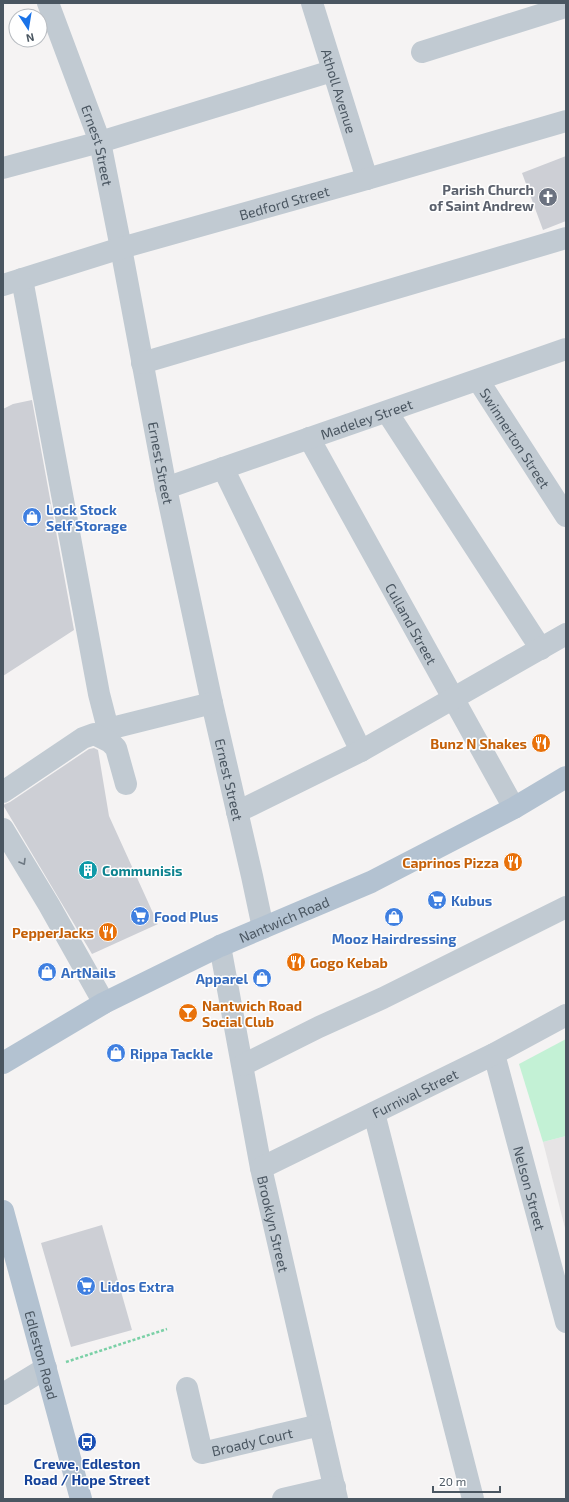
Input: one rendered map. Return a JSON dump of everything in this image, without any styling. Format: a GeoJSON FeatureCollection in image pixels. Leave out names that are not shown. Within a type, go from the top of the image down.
{"type":"FeatureCollection","features":[{"type":"Feature","properties":{"kind":"main road","name":"Nantwich Road"},"geometry":{"type":"LineString","coordinates":[[3,1063],[104,1003],[220,946],[371,882],[514,808],[566,777]]}},
{"type":"Feature","properties":{"kind":"main road","name":"Edleston Road"},"geometry":{"type":"LineString","coordinates":[[3,1210],[54,1365],[81,1499]]}},
{"type":"Feature","properties":{"kind":"street","name":"Ernest Street"},"geometry":{"type":"LineString","coordinates":[[48,3],[100,142],[166,488],[212,703],[263,928]]}},
{"type":"Feature","properties":{"kind":"street","name":"Atholl Avenue"},"geometry":{"type":"LineString","coordinates":[[312,3],[367,179]]}},
{"type":"Feature","properties":{"kind":"street"},"geometry":{"type":"LineString","coordinates":[[422,52],[563,11]]}},
{"type":"Feature","properties":{"kind":"street"},"geometry":{"type":"LineString","coordinates":[[3,168],[100,142],[332,71]]}},
{"type":"Feature","properties":{"kind":"street","name":"Bedford Street"},"geometry":{"type":"LineString","coordinates":[[12,282],[121,248],[566,121]]}},
{"type":"Feature","properties":{"kind":"street"},"geometry":{"type":"LineString","coordinates":[[142,363],[566,238]]}},
{"type":"Feature","properties":{"kind":"street"},"geometry":{"type":"LineString","coordinates":[[12,282],[99,694],[108,729],[212,703]]}},
{"type":"Feature","properties":{"kind":"street","name":"Madeley Street"},"geometry":{"type":"LineString","coordinates":[[166,488],[566,349]]}},
{"type":"Feature","properties":{"kind":"street","name":"Swinnerton Street"},"geometry":{"type":"LineString","coordinates":[[478,380],[566,516]]}},
{"type":"Feature","properties":{"kind":"street"},"geometry":{"type":"LineString","coordinates":[[387,412],[541,649]]}},
{"type":"Feature","properties":{"kind":"street","name":"Culland Street"},"geometry":{"type":"LineString","coordinates":[[309,438],[514,808]]}},
{"type":"Feature","properties":{"kind":"street"},"geometry":{"type":"LineString","coordinates":[[222,468],[361,751]]}},
{"type":"Feature","properties":{"kind":"street"},"geometry":{"type":"LineString","coordinates":[[237,812],[361,751],[566,634]]}},
{"type":"Feature","properties":{"kind":"street"},"geometry":{"type":"LineString","coordinates":[[3,792],[83,738],[94,734],[106,740],[116,748],[126,784]]}},
{"type":"Feature","properties":{"kind":"street"},"geometry":{"type":"LineString","coordinates":[[3,829],[49,905],[104,1003]]}},
{"type":"Feature","properties":{"kind":"street"},"geometry":{"type":"LineString","coordinates":[[243,1065],[566,907]]}},
{"type":"Feature","properties":{"kind":"street","name":"Brooklyn Street"},"geometry":{"type":"LineString","coordinates":[[220,946],[262,1168],[336,1493]]}},
{"type":"Feature","properties":{"kind":"street","name":"Furnival Street"},"geometry":{"type":"LineString","coordinates":[[262,1168],[494,1054],[566,1015]]}},
{"type":"Feature","properties":{"kind":"street","name":"Nelson Street"},"geometry":{"type":"LineString","coordinates":[[494,1054],[566,1322]]}},
{"type":"Feature","properties":{"kind":"street"},"geometry":{"type":"LineString","coordinates":[[374,1113],[473,1499]]}},
{"type":"Feature","properties":{"kind":"street"},"geometry":{"type":"LineString","coordinates":[[3,1394],[54,1365]]}},
{"type":"Feature","properties":{"kind":"street","name":"Broady Court"},"geometry":{"type":"LineString","coordinates":[[187,1388],[202,1453],[320,1425]]}},
{"type":"Feature","properties":{"kind":"street"},"geometry":{"type":"LineString","coordinates":[[283,1499],[336,1493]]}},
{"type":"Feature","properties":{"kind":"path"},"geometry":{"type":"LineString","coordinates":[[54,1365],[167,1329]]}},
{"type":"Feature","properties":{"kind":"shaded area"},"geometry":{"type":"Polygon","coordinates":[[[566,1136],[566,1232],[543,1142],[566,1136]]]}},
{"type":"Feature","properties":{"kind":"green space"},"geometry":{"type":"Polygon","coordinates":[[[566,1039],[566,1136],[543,1142],[519,1064],[566,1039]]]}},
{"type":"Feature","properties":{"kind":"building","name":"Parish Church of Saint Andrew"},"geometry":{"type":"Polygon","coordinates":[[[566,156],[566,221],[543,230],[522,173],[566,156]]]}},
{"type":"Feature","properties":{"kind":"building","name":"Lock Stock Self Storage"},"geometry":{"type":"Polygon","coordinates":[[[32,400],[74,630],[3,676],[3,409],[13,404],[32,400]]]}},
{"type":"Feature","properties":{"kind":"building","name":"Communisis"},"geometry":{"type":"Polygon","coordinates":[[[94,748],[98,750],[109,816],[158,924],[92,954],[3,805],[10,802],[89,749],[94,748]]]}},
{"type":"Feature","properties":{"kind":"building","name":"Lidos Extra"},"geometry":{"type":"Polygon","coordinates":[[[102,1225],[132,1330],[71,1347],[41,1243],[102,1225]]]}},
{"type":"Feature","properties":{"kind":"place","name":"Parish Church of Saint Andrew"},"geometry":{"type":"Point","coordinates":[548,197]}},
{"type":"Feature","properties":{"kind":"place","name":"Lock Stock Self Storage"},"geometry":{"type":"Point","coordinates":[32,517]}},
{"type":"Feature","properties":{"kind":"place","name":"Bunz N Shakes"},"geometry":{"type":"Point","coordinates":[541,743]}},
{"type":"Feature","properties":{"kind":"place","name":"Caprinos Pizza"},"geometry":{"type":"Point","coordinates":[513,862]}},
{"type":"Feature","properties":{"kind":"place","name":"Communisis"},"geometry":{"type":"Point","coordinates":[88,870]}},
{"type":"Feature","properties":{"kind":"place","name":"Kubus"},"geometry":{"type":"Point","coordinates":[437,900]}},
{"type":"Feature","properties":{"kind":"place","name":"Food Plus"},"geometry":{"type":"Point","coordinates":[140,916]}},
{"type":"Feature","properties":{"kind":"place","name":"Mooz Hairdressing"},"geometry":{"type":"Point","coordinates":[394,917]}},
{"type":"Feature","properties":{"kind":"place","name":"PepperJacks"},"geometry":{"type":"Point","coordinates":[108,932]}},
{"type":"Feature","properties":{"kind":"place","name":"Gogo Kebab"},"geometry":{"type":"Point","coordinates":[296,962]}},
{"type":"Feature","properties":{"kind":"place","name":"ArtNails"},"geometry":{"type":"Point","coordinates":[47,972]}},
{"type":"Feature","properties":{"kind":"place","name":"Apparel"},"geometry":{"type":"Point","coordinates":[262,978]}},
{"type":"Feature","properties":{"kind":"place","name":"Nantwich Road Social Club"},"geometry":{"type":"Point","coordinates":[188,1013]}},
{"type":"Feature","properties":{"kind":"place","name":"Rippa Tackle"},"geometry":{"type":"Point","coordinates":[116,1053]}},
{"type":"Feature","properties":{"kind":"place","name":"Lidos Extra"},"geometry":{"type":"Point","coordinates":[86,1286]}},
{"type":"Feature","properties":{"kind":"place","name":"Crewe, Edleston Road / Hope Street"},"geometry":{"type":"Point","coordinates":[87,1442]}}]}
